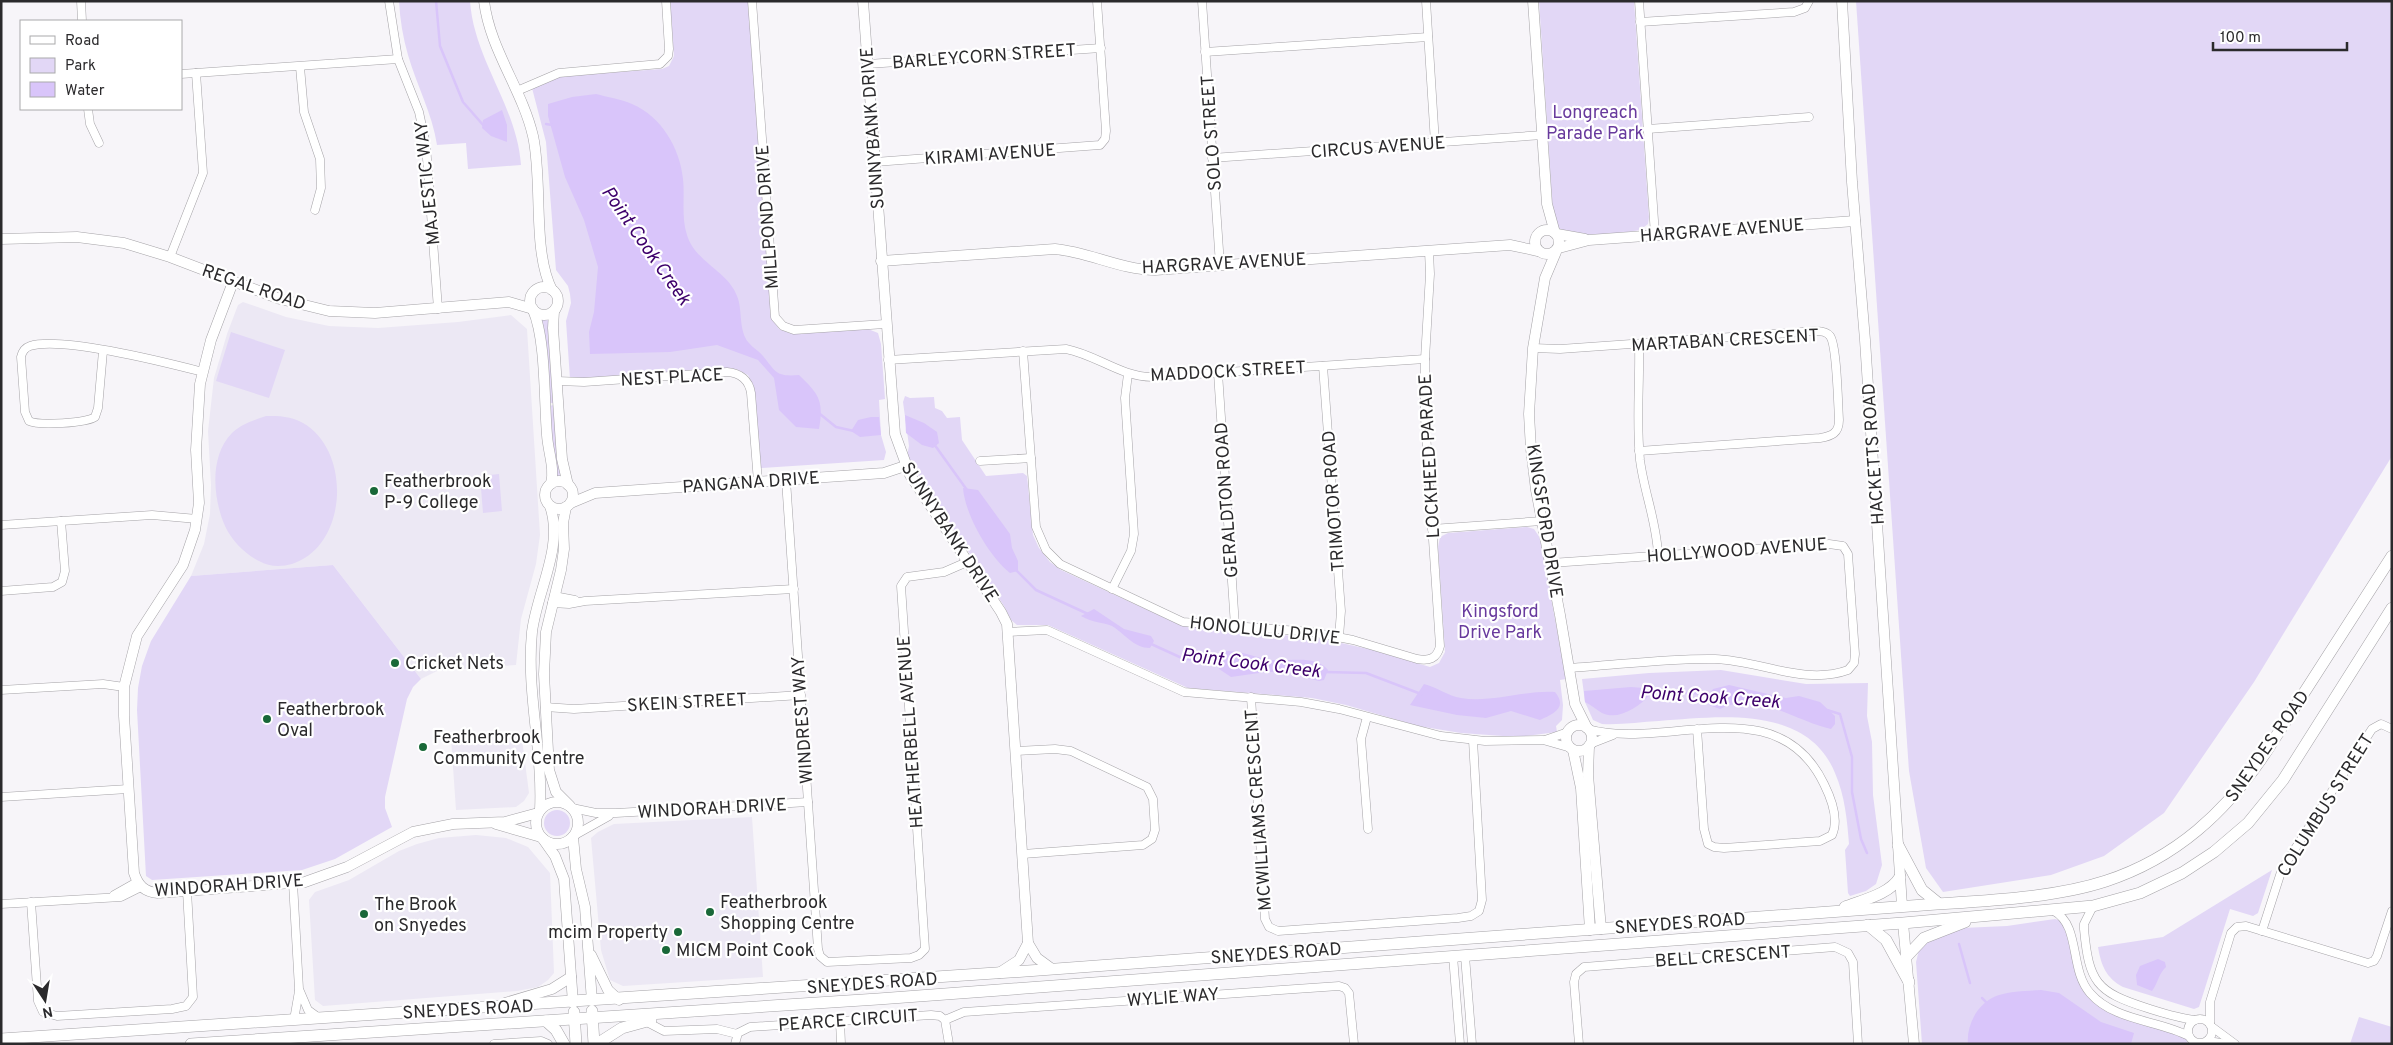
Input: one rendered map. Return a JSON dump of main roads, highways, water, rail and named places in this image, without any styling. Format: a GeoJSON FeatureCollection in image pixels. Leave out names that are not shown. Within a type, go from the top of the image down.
{"type":"FeatureCollection","features":[{"type":"Feature","properties":{"kind":"main road","name":"SNEYDES ROAD"},"geometry":{"type":"LineString","coordinates":[[1,1039],[997,974],[1831,912],[2073,890],[2106,881],[2138,868],[2168,852],[2199,831],[2223,809],[2246,782],[2392,556]]}},
{"type":"Feature","properties":{"kind":"main road","name":"SNEYDES ROAD"},"geometry":{"type":"LineString","coordinates":[[191,1044],[574,1019],[641,1018],[700,1011],[1903,923],[2054,911],[2093,906],[2140,893],[2182,873],[2214,852],[2248,822],[2282,780],[2392,608]]}},
{"type":"Feature","properties":{"kind":"main road"},"geometry":{"type":"LineString","coordinates":[[1898,845],[1922,890],[1938,903]]}},
{"type":"Feature","properties":{"kind":"main road"},"geometry":{"type":"LineString","coordinates":[[1831,912],[1886,890],[1896,884],[1900,877]]}},
{"type":"Feature","properties":{"kind":"main road"},"geometry":{"type":"LineString","coordinates":[[1902,906],[1903,923]]}},
{"type":"Feature","properties":{"kind":"main road"},"geometry":{"type":"LineString","coordinates":[[1908,955],[1924,938],[1983,916]]}},
{"type":"Feature","properties":{"kind":"main road"},"geometry":{"type":"LineString","coordinates":[[1868,925],[1886,940],[1909,982]]}},
{"type":"Feature","properties":{"kind":"main road"},"geometry":{"type":"LineString","coordinates":[[1596,929],[1598,945]]}},
{"type":"Feature","properties":{"kind":"main road"},"geometry":{"type":"LineString","coordinates":[[1457,940],[1459,956]]}},
{"type":"Feature","properties":{"kind":"main road"},"geometry":{"type":"LineString","coordinates":[[753,991],[768,1001],[802,1004]]}},
{"type":"Feature","properties":{"kind":"main road"},"geometry":{"type":"LineString","coordinates":[[592,1001],[596,1044],[641,1018]]}},
{"type":"Feature","properties":{"kind":"main road"},"geometry":{"type":"LineString","coordinates":[[573,1003],[576,1044]]}},
{"type":"Feature","properties":{"kind":"main road"},"geometry":{"type":"LineString","coordinates":[[294,1020],[316,1036]]}},
{"type":"Feature","properties":{"kind":"main road"},"geometry":{"type":"LineString","coordinates":[[546,1021],[558,1032],[564,1044]]}},
{"type":"Feature","properties":{"kind":"water"},"geometry":{"type":"Polygon","coordinates":[[[596,94],[623,101],[642,109],[652,116],[667,134],[678,156],[681,167],[684,221],[691,244],[704,260],[733,287],[739,302],[743,333],[749,343],[777,372],[786,375],[799,375],[815,393],[821,411],[819,429],[796,427],[779,410],[774,378],[758,360],[717,345],[670,352],[590,354],[589,332],[594,312],[598,267],[584,220],[565,177],[548,116],[548,104],[572,97],[596,94]]]}},
{"type":"Feature","properties":{"kind":"water"},"geometry":{"type":"Polygon","coordinates":[[[502,110],[507,125],[507,142],[491,136],[482,128],[483,120],[502,110]]]}},
{"type":"Feature","properties":{"kind":"water"},"geometry":{"type":"Polygon","coordinates":[[[905,415],[924,423],[937,432],[939,443],[933,448],[922,445],[906,433],[905,415]]]}},
{"type":"Feature","properties":{"kind":"water"},"geometry":{"type":"Polygon","coordinates":[[[879,417],[881,435],[860,437],[851,431],[858,420],[879,417]]]}},
{"type":"Feature","properties":{"kind":"water"},"geometry":{"type":"Polygon","coordinates":[[[963,488],[978,490],[1010,534],[1012,548],[1018,561],[1018,571],[1010,573],[986,546],[968,510],[963,488]]]}},
{"type":"Feature","properties":{"kind":"water"},"geometry":{"type":"Polygon","coordinates":[[[1094,609],[1124,629],[1151,636],[1154,641],[1150,648],[1139,646],[1112,626],[1081,616],[1094,609]]]}},
{"type":"Feature","properties":{"kind":"water"},"geometry":{"type":"Polygon","coordinates":[[[1226,651],[1272,660],[1309,660],[1323,665],[1328,670],[1324,680],[1319,681],[1284,672],[1266,672],[1231,677],[1219,669],[1217,660],[1226,651]]]}},
{"type":"Feature","properties":{"kind":"water"},"geometry":{"type":"Polygon","coordinates":[[[1424,684],[1456,697],[1472,699],[1555,692],[1560,702],[1554,713],[1540,720],[1511,711],[1486,718],[1457,715],[1410,705],[1424,684]]]}},
{"type":"Feature","properties":{"kind":"water"},"geometry":{"type":"Polygon","coordinates":[[[1729,685],[1786,698],[1799,696],[1820,702],[1835,716],[1835,724],[1831,729],[1761,705],[1734,704],[1720,709],[1709,705],[1706,700],[1713,689],[1729,685]]]}},
{"type":"Feature","properties":{"kind":"water"},"geometry":{"type":"Polygon","coordinates":[[[1631,687],[1644,688],[1649,696],[1634,708],[1621,714],[1608,715],[1602,713],[1585,702],[1584,691],[1631,687]]]}},
{"type":"Feature","properties":{"kind":"water"},"geometry":{"type":"Polygon","coordinates":[[[2158,959],[2165,962],[2166,967],[2152,991],[2137,985],[2136,975],[2140,966],[2158,959]]]}},
{"type":"Feature","properties":{"kind":"water"},"geometry":{"type":"Polygon","coordinates":[[[2041,990],[2059,993],[2101,1022],[2134,1033],[2131,1044],[1968,1044],[1969,1029],[1972,1021],[1985,1002],[1999,995],[2041,990]]]}},
{"type":"Feature","properties":{"kind":"waterway","name":"Point Cook Creek"},"geometry":{"type":"LineString","coordinates":[[436,1],[440,46],[463,102],[484,126]]}},
{"type":"Feature","properties":{"kind":"waterway","name":"Point Cook Creek"},"geometry":{"type":"LineString","coordinates":[[546,124],[552,125]]}},
{"type":"Feature","properties":{"kind":"waterway","name":"Point Cook Creek"},"geometry":{"type":"LineString","coordinates":[[820,414],[836,427],[854,431]]}},
{"type":"Feature","properties":{"kind":"waterway","name":"Point Cook Creek"},"geometry":{"type":"LineString","coordinates":[[934,444],[967,490]]}},
{"type":"Feature","properties":{"kind":"waterway","name":"Point Cook Creek"},"geometry":{"type":"LineString","coordinates":[[1015,569],[1036,590],[1088,614]]}},
{"type":"Feature","properties":{"kind":"waterway","name":"Point Cook Creek"},"geometry":{"type":"LineString","coordinates":[[1149,643],[1184,659],[1220,661]]}},
{"type":"Feature","properties":{"kind":"waterway","name":"Point Cook Creek"},"geometry":{"type":"LineString","coordinates":[[1325,672],[1366,673],[1421,694]]}},
{"type":"Feature","properties":{"kind":"waterway","name":"Point Cook Creek"},"geometry":{"type":"LineString","coordinates":[[1644,691],[1713,694]]}},
{"type":"Feature","properties":{"kind":"waterway","name":"Point Cook Creek"},"geometry":{"type":"LineString","coordinates":[[1827,710],[1840,714],[1852,757],[1852,792],[1861,839],[1867,853]]}},
{"type":"Feature","properties":{"kind":"waterway","name":"Point Cook Creek"},"geometry":{"type":"LineString","coordinates":[[1959,944],[1970,983]]}},
{"type":"Feature","properties":{"kind":"waterway","name":"Point Cook Creek"},"geometry":{"type":"LineString","coordinates":[[1982,998],[1987,1003]]}},
{"type":"Feature","properties":{"kind":"place","name":"Featherbrook P-9 College"},"geometry":{"type":"Point","coordinates":[374,491]}},
{"type":"Feature","properties":{"kind":"place","name":"Cricket Nets"},"geometry":{"type":"Point","coordinates":[395,663]}},
{"type":"Feature","properties":{"kind":"place","name":"Featherbrook Oval"},"geometry":{"type":"Point","coordinates":[267,719]}},
{"type":"Feature","properties":{"kind":"place","name":"Featherbrook Community Centre"},"geometry":{"type":"Point","coordinates":[423,747]}},
{"type":"Feature","properties":{"kind":"place","name":"Featherbrook Shopping Centre"},"geometry":{"type":"Point","coordinates":[710,912]}},
{"type":"Feature","properties":{"kind":"place","name":"The Brook on Snyedes"},"geometry":{"type":"Point","coordinates":[364,914]}},
{"type":"Feature","properties":{"kind":"place","name":"mcim Property"},"geometry":{"type":"Point","coordinates":[678,932]}},
{"type":"Feature","properties":{"kind":"place","name":"MICM Point Cook"},"geometry":{"type":"Point","coordinates":[666,950]}},
{"type":"Feature","properties":{"kind":"park label","name":"Longreach Parade Park"},"geometry":{"type":"Point","coordinates":[1595,122]}},
{"type":"Feature","properties":{"kind":"park label","name":"Kingsford Drive Park"},"geometry":{"type":"Point","coordinates":[1500,621]}}]}
